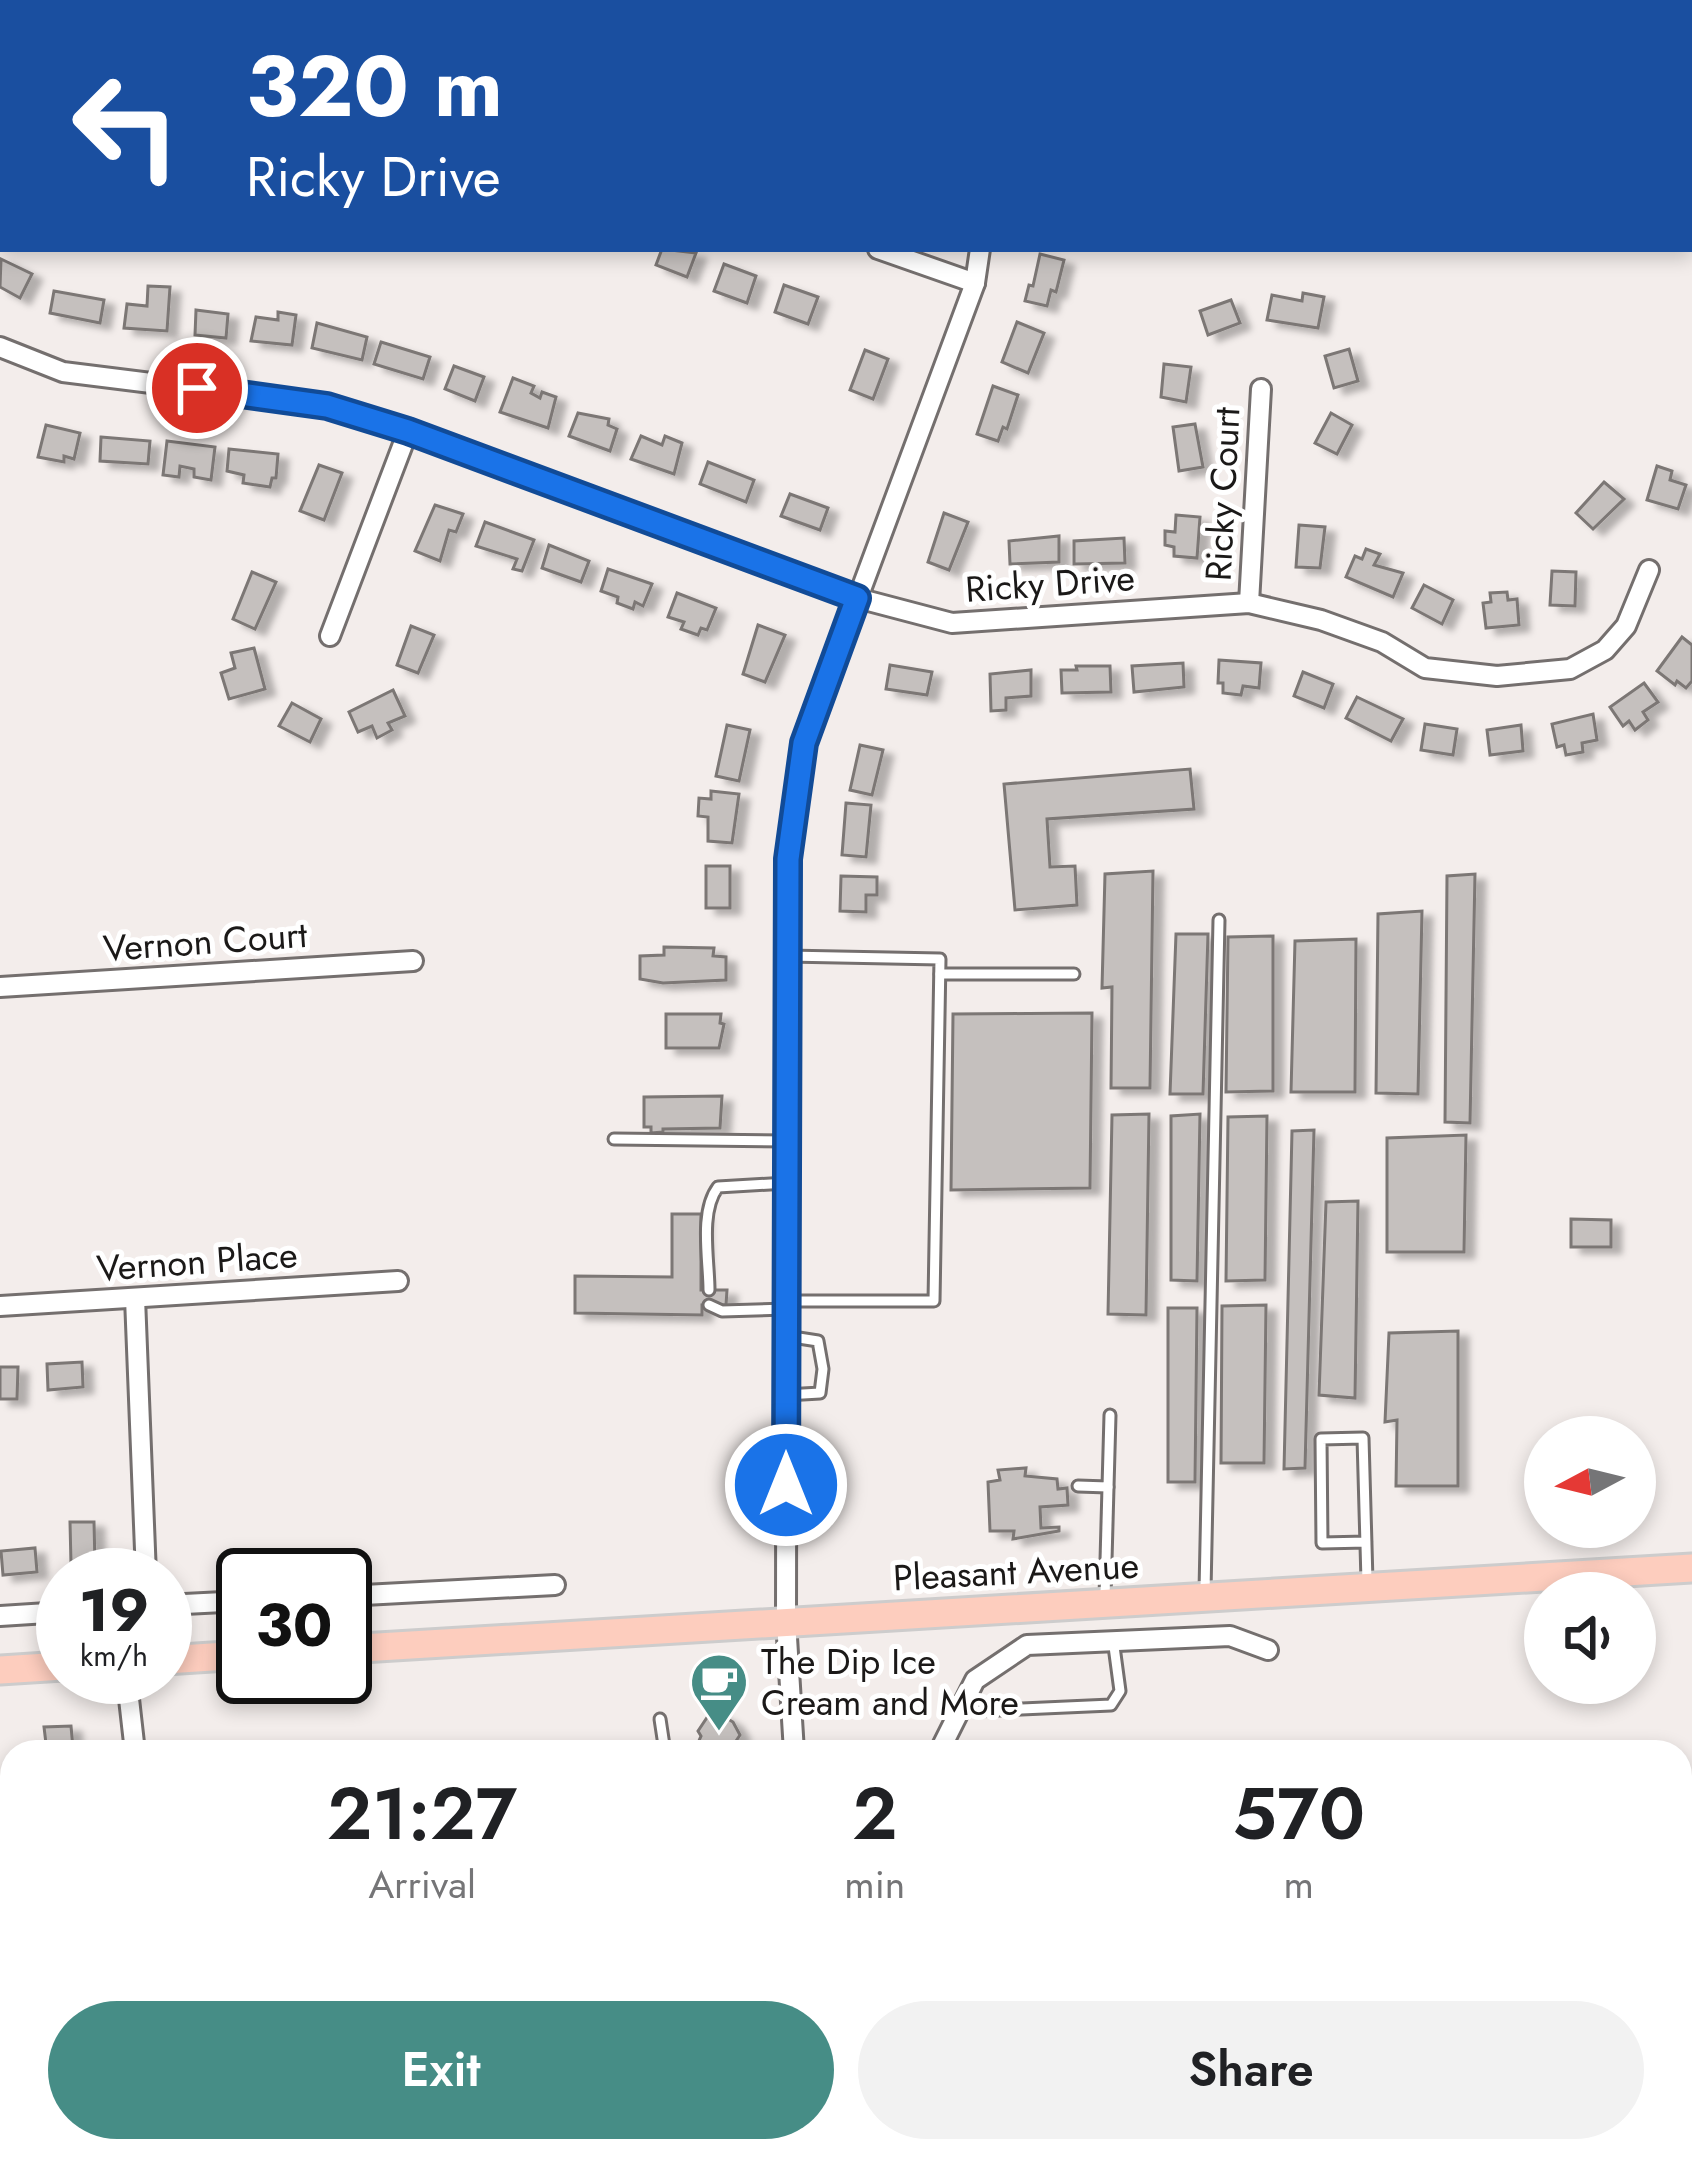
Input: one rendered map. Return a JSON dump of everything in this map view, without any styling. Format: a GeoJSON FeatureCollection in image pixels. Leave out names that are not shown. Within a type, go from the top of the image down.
{"type":"FeatureCollection","features":[{"type":"Feature","properties":{"kind":"main road","name":"Pleasant Avenue"},"geometry":{"type":"LineString","coordinates":[[372,1647],[1692,1568]]}},
{"type":"Feature","properties":{"kind":"main road"},"geometry":{"type":"LineString","coordinates":[[0,1670],[36,1668]]}},
{"type":"Feature","properties":{"kind":"street"},"geometry":{"type":"LineString","coordinates":[[887,252],[975,283]]}},
{"type":"Feature","properties":{"kind":"street"},"geometry":{"type":"LineString","coordinates":[[793,1740],[786,1621],[788,859],[804,743],[975,283],[980,252]]}},
{"type":"Feature","properties":{"kind":"street","name":"Ricky Drive"},"geometry":{"type":"LineString","coordinates":[[0,347],[63,372],[327,406],[408,431],[857,598],[952,622],[1249,603],[1321,620],[1382,642],[1425,668],[1497,676],[1570,669],[1605,650],[1626,626],[1649,570]]}},
{"type":"Feature","properties":{"kind":"street","name":"Ricky Court"},"geometry":{"type":"LineString","coordinates":[[1249,603],[1261,389]]}},
{"type":"Feature","properties":{"kind":"street"},"geometry":{"type":"LineString","coordinates":[[330,636],[408,431]]}},
{"type":"Feature","properties":{"kind":"street","name":"Vernon Court"},"geometry":{"type":"LineString","coordinates":[[0,987],[413,962]]}},
{"type":"Feature","properties":{"kind":"street","name":"Vernon Place"},"geometry":{"type":"LineString","coordinates":[[0,1306],[398,1280]]}},
{"type":"Feature","properties":{"kind":"street"},"geometry":{"type":"LineString","coordinates":[[135,1298],[145,1548]]}},
{"type":"Feature","properties":{"kind":"street"},"geometry":{"type":"LineString","coordinates":[[372,1595],[555,1585]]}},
{"type":"Feature","properties":{"kind":"street"},"geometry":{"type":"LineString","coordinates":[[0,1616],[36,1614]]}},
{"type":"Feature","properties":{"kind":"street"},"geometry":{"type":"LineString","coordinates":[[944,1740],[974,1680],[1028,1645],[1230,1636],[1268,1649]]}},
{"type":"Feature","properties":{"kind":"street"},"geometry":{"type":"LineString","coordinates":[[130,1704],[134,1740]]}},
{"type":"Feature","properties":{"kind":"lane"},"geometry":{"type":"LineString","coordinates":[[1204,1597],[1219,920]]}},
{"type":"Feature","properties":{"kind":"lane"},"geometry":{"type":"LineString","coordinates":[[709,1305],[722,1311],[934,1301],[940,959],[787,956]]}},
{"type":"Feature","properties":{"kind":"lane"},"geometry":{"type":"LineString","coordinates":[[940,974],[1074,974]]}},
{"type":"Feature","properties":{"kind":"lane"},"geometry":{"type":"LineString","coordinates":[[614,1138],[787,1142]]}},
{"type":"Feature","properties":{"kind":"lane"},"geometry":{"type":"LineString","coordinates":[[709,1290],[712,1194],[718,1187],[787,1184]]}},
{"type":"Feature","properties":{"kind":"lane"},"geometry":{"type":"LineString","coordinates":[[786,1336],[818,1341],[823,1369],[820,1393],[786,1395]]}},
{"type":"Feature","properties":{"kind":"lane"},"geometry":{"type":"LineString","coordinates":[[1105,1602],[1110,1415]]}},
{"type":"Feature","properties":{"kind":"lane"},"geometry":{"type":"LineString","coordinates":[[1366,1542],[1322,1543],[1321,1439],[1363,1438],[1366,1542],[1367,1587]]}},
{"type":"Feature","properties":{"kind":"lane"},"geometry":{"type":"LineString","coordinates":[[1078,1486],[1108,1486]]}},
{"type":"Feature","properties":{"kind":"lane"},"geometry":{"type":"LineString","coordinates":[[961,1707],[976,1711],[1111,1706],[1120,1691],[1113,1639]]}},
{"type":"Feature","properties":{"kind":"lane"},"geometry":{"type":"LineString","coordinates":[[661,1719],[664,1740]]}},
{"type":"Feature","properties":{"kind":"building"},"geometry":{"type":"Polygon","coordinates":[[[661,252],[696,253],[687,277],[656,265],[661,252]]]}},
{"type":"Feature","properties":{"kind":"building"},"geometry":{"type":"Polygon","coordinates":[[[1040,254],[1064,260],[1047,306],[1025,301],[1040,254]]]}},
{"type":"Feature","properties":{"kind":"building"},"geometry":{"type":"Polygon","coordinates":[[[1,259],[32,274],[20,298],[0,287],[1,259]]]}},
{"type":"Feature","properties":{"kind":"building"},"geometry":{"type":"Polygon","coordinates":[[[724,264],[756,276],[747,303],[714,291],[724,264]]]}},
{"type":"Feature","properties":{"kind":"building"},"geometry":{"type":"Polygon","coordinates":[[[784,285],[818,297],[808,324],[775,312],[784,285]]]}},
{"type":"Feature","properties":{"kind":"building"},"geometry":{"type":"Polygon","coordinates":[[[148,286],[170,287],[167,331],[124,328],[127,304],[147,306],[148,286]]]}},
{"type":"Feature","properties":{"kind":"building"},"geometry":{"type":"Polygon","coordinates":[[[54,291],[104,300],[100,323],[50,313],[54,291]]]}},
{"type":"Feature","properties":{"kind":"building"},"geometry":{"type":"Polygon","coordinates":[[[1303,293],[1324,297],[1318,328],[1267,320],[1272,295],[1302,301],[1303,293]]]}},
{"type":"Feature","properties":{"kind":"building"},"geometry":{"type":"Polygon","coordinates":[[[1231,300],[1240,323],[1208,335],[1200,311],[1231,300]]]}},
{"type":"Feature","properties":{"kind":"building"},"geometry":{"type":"Polygon","coordinates":[[[196,310],[228,314],[226,338],[195,335],[196,310]]]}},
{"type":"Feature","properties":{"kind":"building"},"geometry":{"type":"Polygon","coordinates":[[[278,312],[296,315],[292,345],[251,341],[256,317],[278,320],[278,312]]]}},
{"type":"Feature","properties":{"kind":"building"},"geometry":{"type":"Polygon","coordinates":[[[1017,322],[1044,333],[1028,373],[1002,362],[1017,322]]]}},
{"type":"Feature","properties":{"kind":"building"},"geometry":{"type":"Polygon","coordinates":[[[317,323],[367,337],[362,360],[312,348],[317,323]]]}},
{"type":"Feature","properties":{"kind":"building"},"geometry":{"type":"Polygon","coordinates":[[[381,342],[430,357],[423,379],[374,364],[381,342]]]}},
{"type":"Feature","properties":{"kind":"building"},"geometry":{"type":"Polygon","coordinates":[[[1349,349],[1358,381],[1334,388],[1325,356],[1349,349]]]}},
{"type":"Feature","properties":{"kind":"building"},"geometry":{"type":"Polygon","coordinates":[[[865,350],[888,359],[873,399],[850,390],[865,350]]]}},
{"type":"Feature","properties":{"kind":"building"},"geometry":{"type":"Polygon","coordinates":[[[1164,364],[1191,367],[1186,402],[1161,397],[1164,364]]]}},
{"type":"Feature","properties":{"kind":"building"},"geometry":{"type":"Polygon","coordinates":[[[454,366],[484,377],[475,401],[445,389],[454,366]]]}},
{"type":"Feature","properties":{"kind":"building"},"geometry":{"type":"Polygon","coordinates":[[[513,378],[534,386],[531,393],[540,398],[542,392],[556,397],[548,428],[500,412],[513,378]]]}},
{"type":"Feature","properties":{"kind":"building"},"geometry":{"type":"Polygon","coordinates":[[[993,386],[1018,395],[998,441],[977,434],[993,386]]]}},
{"type":"Feature","properties":{"kind":"building"},"geometry":{"type":"Polygon","coordinates":[[[578,413],[609,419],[608,425],[617,429],[610,451],[569,436],[578,413]]]}},
{"type":"Feature","properties":{"kind":"building"},"geometry":{"type":"Polygon","coordinates":[[[1331,413],[1352,425],[1337,454],[1315,443],[1331,413]]]}},
{"type":"Feature","properties":{"kind":"building"},"geometry":{"type":"Polygon","coordinates":[[[1195,424],[1203,467],[1179,471],[1173,427],[1195,424]]]}},
{"type":"Feature","properties":{"kind":"building"},"geometry":{"type":"Polygon","coordinates":[[[46,425],[80,433],[74,459],[38,457],[46,425]]]}},
{"type":"Feature","properties":{"kind":"building"},"geometry":{"type":"Polygon","coordinates":[[[641,436],[662,445],[665,436],[682,443],[674,474],[631,459],[641,436]]]}},
{"type":"Feature","properties":{"kind":"building"},"geometry":{"type":"Polygon","coordinates":[[[101,437],[150,441],[148,464],[100,461],[101,437]]]}},
{"type":"Feature","properties":{"kind":"building"},"geometry":{"type":"Polygon","coordinates":[[[167,441],[215,447],[211,480],[194,477],[194,469],[180,466],[179,477],[163,475],[167,441]]]}},
{"type":"Feature","properties":{"kind":"building"},"geometry":{"type":"Polygon","coordinates":[[[229,449],[278,454],[276,478],[270,487],[243,483],[244,475],[227,471],[229,449]]]}},
{"type":"Feature","properties":{"kind":"building"},"geometry":{"type":"Polygon","coordinates":[[[708,462],[754,480],[746,502],[700,484],[708,462]]]}},
{"type":"Feature","properties":{"kind":"building"},"geometry":{"type":"Polygon","coordinates":[[[319,465],[342,473],[324,520],[300,511],[319,465]]]}},
{"type":"Feature","properties":{"kind":"building"},"geometry":{"type":"Polygon","coordinates":[[[1657,466],[1672,471],[1670,480],[1686,485],[1678,509],[1647,500],[1657,466]]]}},
{"type":"Feature","properties":{"kind":"building"},"geometry":{"type":"Polygon","coordinates":[[[1604,482],[1624,499],[1593,529],[1576,513],[1604,482]]]}},
{"type":"Feature","properties":{"kind":"building"},"geometry":{"type":"Polygon","coordinates":[[[790,494],[828,508],[820,530],[781,516],[790,494]]]}},
{"type":"Feature","properties":{"kind":"building"},"geometry":{"type":"Polygon","coordinates":[[[435,505],[463,514],[456,532],[449,530],[440,561],[415,551],[435,505]]]}},
{"type":"Feature","properties":{"kind":"building"},"geometry":{"type":"Polygon","coordinates":[[[944,513],[968,522],[949,570],[928,562],[944,513]]]}},
{"type":"Feature","properties":{"kind":"building"},"geometry":{"type":"Polygon","coordinates":[[[1176,515],[1200,517],[1197,558],[1174,556],[1174,547],[1165,545],[1165,531],[1175,532],[1176,515]]]}},
{"type":"Feature","properties":{"kind":"building"},"geometry":{"type":"Polygon","coordinates":[[[485,522],[534,540],[522,571],[513,569],[517,559],[476,546],[485,522]]]}},
{"type":"Feature","properties":{"kind":"building"},"geometry":{"type":"Polygon","coordinates":[[[1299,525],[1325,527],[1320,568],[1296,567],[1299,525]]]}},
{"type":"Feature","properties":{"kind":"building"},"geometry":{"type":"Polygon","coordinates":[[[1059,536],[1059,562],[1010,564],[1009,541],[1059,536]]]}},
{"type":"Feature","properties":{"kind":"building"},"geometry":{"type":"Polygon","coordinates":[[[1124,538],[1125,563],[1074,564],[1074,541],[1124,538]]]}},
{"type":"Feature","properties":{"kind":"building"},"geometry":{"type":"Polygon","coordinates":[[[549,545],[589,561],[581,582],[542,568],[549,545]]]}},
{"type":"Feature","properties":{"kind":"building"},"geometry":{"type":"Polygon","coordinates":[[[1366,549],[1380,554],[1374,565],[1403,573],[1393,597],[1346,577],[1355,556],[1362,559],[1366,549]]]}},
{"type":"Feature","properties":{"kind":"building"},"geometry":{"type":"Polygon","coordinates":[[[608,569],[652,584],[643,606],[635,602],[633,609],[601,591],[608,569]]]}},
{"type":"Feature","properties":{"kind":"building"},"geometry":{"type":"Polygon","coordinates":[[[1552,571],[1576,572],[1575,606],[1550,605],[1552,571]]]}},
{"type":"Feature","properties":{"kind":"building"},"geometry":{"type":"Polygon","coordinates":[[[252,572],[276,582],[255,629],[233,619],[252,572]]]}},
{"type":"Feature","properties":{"kind":"building"},"geometry":{"type":"Polygon","coordinates":[[[1424,585],[1453,600],[1442,624],[1412,608],[1424,585]]]}},
{"type":"Feature","properties":{"kind":"building"},"geometry":{"type":"Polygon","coordinates":[[[1507,592],[1508,600],[1517,599],[1519,625],[1486,628],[1483,603],[1491,602],[1490,593],[1507,592]]]}},
{"type":"Feature","properties":{"kind":"building"},"geometry":{"type":"Polygon","coordinates":[[[677,593],[716,608],[707,630],[701,628],[698,635],[681,629],[684,622],[668,617],[677,593]]]}},
{"type":"Feature","properties":{"kind":"building"},"geometry":{"type":"Polygon","coordinates":[[[758,625],[785,635],[765,682],[743,674],[758,625]]]}},
{"type":"Feature","properties":{"kind":"building"},"geometry":{"type":"Polygon","coordinates":[[[411,626],[434,635],[418,673],[397,665],[411,626]]]}},
{"type":"Feature","properties":{"kind":"building"},"geometry":{"type":"Polygon","coordinates":[[[1682,637],[1692,645],[1692,681],[1686,688],[1657,671],[1682,637]]]}},
{"type":"Feature","properties":{"kind":"building"},"geometry":{"type":"Polygon","coordinates":[[[254,648],[265,689],[229,699],[221,673],[235,668],[231,653],[254,648]]]}},
{"type":"Feature","properties":{"kind":"building"},"geometry":{"type":"Polygon","coordinates":[[[1219,660],[1261,663],[1259,688],[1243,686],[1241,695],[1223,693],[1223,683],[1218,683],[1219,660]]]}},
{"type":"Feature","properties":{"kind":"building"},"geometry":{"type":"Polygon","coordinates":[[[1183,663],[1184,687],[1134,692],[1132,666],[1183,663]]]}},
{"type":"Feature","properties":{"kind":"building"},"geometry":{"type":"Polygon","coordinates":[[[890,665],[932,672],[927,695],[886,689],[890,665]]]}},
{"type":"Feature","properties":{"kind":"building"},"geometry":{"type":"Polygon","coordinates":[[[1076,666],[1110,666],[1111,692],[1062,693],[1061,670],[1077,670],[1076,666]]]}},
{"type":"Feature","properties":{"kind":"building"},"geometry":{"type":"Polygon","coordinates":[[[1031,670],[1031,696],[1006,698],[1006,710],[991,711],[990,674],[1031,670]]]}},
{"type":"Feature","properties":{"kind":"building"},"geometry":{"type":"Polygon","coordinates":[[[1303,672],[1333,684],[1324,708],[1294,696],[1303,672]]]}},
{"type":"Feature","properties":{"kind":"building"},"geometry":{"type":"Polygon","coordinates":[[[1644,683],[1658,702],[1643,712],[1648,720],[1635,730],[1629,721],[1623,726],[1610,707],[1644,683]]]}},
{"type":"Feature","properties":{"kind":"building"},"geometry":{"type":"Polygon","coordinates":[[[393,690],[405,716],[388,723],[392,730],[377,738],[372,726],[358,732],[349,712],[393,690]]]}},
{"type":"Feature","properties":{"kind":"building"},"geometry":{"type":"Polygon","coordinates":[[[1357,697],[1403,719],[1391,741],[1346,718],[1357,697]]]}},
{"type":"Feature","properties":{"kind":"building"},"geometry":{"type":"Polygon","coordinates":[[[292,703],[321,719],[310,742],[279,726],[292,703]]]}},
{"type":"Feature","properties":{"kind":"building"},"geometry":{"type":"Polygon","coordinates":[[[1593,714],[1597,740],[1582,743],[1583,752],[1566,755],[1564,745],[1557,747],[1552,724],[1593,714]]]}},
{"type":"Feature","properties":{"kind":"building"},"geometry":{"type":"Polygon","coordinates":[[[1425,724],[1457,729],[1453,755],[1421,750],[1425,724]]]}},
{"type":"Feature","properties":{"kind":"building"},"geometry":{"type":"Polygon","coordinates":[[[727,725],[750,730],[739,781],[716,776],[727,725]]]}},
{"type":"Feature","properties":{"kind":"building"},"geometry":{"type":"Polygon","coordinates":[[[1521,725],[1523,751],[1490,755],[1487,730],[1521,725]]]}},
{"type":"Feature","properties":{"kind":"building"},"geometry":{"type":"Polygon","coordinates":[[[860,745],[883,750],[872,795],[850,790],[860,745]]]}},
{"type":"Feature","properties":{"kind":"building"},"geometry":{"type":"Polygon","coordinates":[[[1190,769],[1194,809],[1047,819],[1050,867],[1075,866],[1077,905],[1015,910],[1004,784],[1190,769]]]}},
{"type":"Feature","properties":{"kind":"building"},"geometry":{"type":"Polygon","coordinates":[[[711,791],[739,794],[732,843],[708,841],[708,817],[698,816],[699,798],[711,799],[711,791]]]}},
{"type":"Feature","properties":{"kind":"building"},"geometry":{"type":"Polygon","coordinates":[[[846,803],[871,805],[866,857],[842,855],[846,803]]]}},
{"type":"Feature","properties":{"kind":"building"},"geometry":{"type":"Polygon","coordinates":[[[706,866],[730,866],[730,908],[706,908],[706,866]]]}},
{"type":"Feature","properties":{"kind":"building"},"geometry":{"type":"Polygon","coordinates":[[[1153,871],[1150,1088],[1111,1088],[1112,987],[1102,988],[1105,874],[1153,871]]]}},
{"type":"Feature","properties":{"kind":"building"},"geometry":{"type":"Polygon","coordinates":[[[1475,874],[1470,1123],[1445,1122],[1447,876],[1475,874]]]}},
{"type":"Feature","properties":{"kind":"building"},"geometry":{"type":"Polygon","coordinates":[[[841,876],[877,877],[877,895],[866,895],[866,912],[840,911],[841,876]]]}},
{"type":"Feature","properties":{"kind":"building"},"geometry":{"type":"Polygon","coordinates":[[[1422,911],[1418,1094],[1376,1093],[1378,914],[1422,911]]]}},
{"type":"Feature","properties":{"kind":"building"},"geometry":{"type":"Polygon","coordinates":[[[1176,934],[1208,934],[1203,1094],[1170,1094],[1176,934]]]}},
{"type":"Feature","properties":{"kind":"building"},"geometry":{"type":"Polygon","coordinates":[[[1273,936],[1273,1091],[1226,1092],[1228,937],[1273,936]]]}},
{"type":"Feature","properties":{"kind":"building"},"geometry":{"type":"Polygon","coordinates":[[[1356,939],[1355,1092],[1291,1092],[1295,941],[1356,939]]]}},
{"type":"Feature","properties":{"kind":"building"},"geometry":{"type":"Polygon","coordinates":[[[664,947],[714,948],[713,956],[726,957],[726,980],[663,983],[640,979],[640,956],[664,955],[664,947]]]}},
{"type":"Feature","properties":{"kind":"building"},"geometry":{"type":"Polygon","coordinates":[[[1092,1013],[1090,1188],[951,1190],[953,1014],[1092,1013]]]}},
{"type":"Feature","properties":{"kind":"building"},"geometry":{"type":"Polygon","coordinates":[[[666,1014],[721,1014],[719,1048],[666,1048],[666,1014]]]}},
{"type":"Feature","properties":{"kind":"building"},"geometry":{"type":"Polygon","coordinates":[[[722,1096],[720,1128],[651,1133],[651,1127],[644,1127],[644,1097],[722,1096]]]}},
{"type":"Feature","properties":{"kind":"building"},"geometry":{"type":"Polygon","coordinates":[[[1149,1114],[1146,1315],[1108,1314],[1112,1115],[1149,1114]]]}},
{"type":"Feature","properties":{"kind":"building"},"geometry":{"type":"Polygon","coordinates":[[[1200,1114],[1197,1281],[1171,1280],[1171,1116],[1200,1114]]]}},
{"type":"Feature","properties":{"kind":"building"},"geometry":{"type":"Polygon","coordinates":[[[1267,1116],[1265,1280],[1226,1281],[1228,1117],[1267,1116]]]}},
{"type":"Feature","properties":{"kind":"building"},"geometry":{"type":"Polygon","coordinates":[[[1314,1130],[1305,1468],[1284,1469],[1292,1131],[1314,1130]]]}},
{"type":"Feature","properties":{"kind":"building"},"geometry":{"type":"Polygon","coordinates":[[[1466,1135],[1464,1252],[1387,1252],[1387,1138],[1466,1135]]]}},
{"type":"Feature","properties":{"kind":"building"},"geometry":{"type":"Polygon","coordinates":[[[1358,1201],[1355,1398],[1319,1395],[1326,1202],[1358,1201]]]}},
{"type":"Feature","properties":{"kind":"building"},"geometry":{"type":"Polygon","coordinates":[[[672,1214],[701,1214],[701,1290],[727,1290],[726,1305],[702,1305],[702,1315],[575,1313],[575,1276],[672,1277],[672,1214]]]}},
{"type":"Feature","properties":{"kind":"building"},"geometry":{"type":"Polygon","coordinates":[[[1571,1219],[1611,1220],[1611,1247],[1571,1247],[1571,1219]]]}},
{"type":"Feature","properties":{"kind":"building"},"geometry":{"type":"Polygon","coordinates":[[[1266,1305],[1264,1463],[1221,1463],[1222,1306],[1266,1305]]]}},
{"type":"Feature","properties":{"kind":"building"},"geometry":{"type":"Polygon","coordinates":[[[1168,1308],[1197,1308],[1195,1482],[1168,1482],[1168,1308]]]}},
{"type":"Feature","properties":{"kind":"building"},"geometry":{"type":"Polygon","coordinates":[[[1458,1331],[1458,1486],[1396,1486],[1397,1420],[1385,1422],[1389,1333],[1458,1331]]]}},
{"type":"Feature","properties":{"kind":"building"},"geometry":{"type":"Polygon","coordinates":[[[82,1362],[83,1387],[48,1390],[47,1364],[82,1362]]]}},
{"type":"Feature","properties":{"kind":"building"},"geometry":{"type":"Polygon","coordinates":[[[0,1367],[18,1367],[17,1399],[0,1399],[0,1367]]]}},
{"type":"Feature","properties":{"kind":"building"},"geometry":{"type":"Polygon","coordinates":[[[1026,1468],[1025,1476],[1057,1479],[1058,1489],[1067,1488],[1068,1505],[1040,1507],[1041,1528],[1059,1527],[1059,1531],[1013,1539],[1014,1531],[990,1531],[988,1482],[1000,1480],[998,1470],[1026,1468]]]}},
{"type":"Feature","properties":{"kind":"building"},"geometry":{"type":"Polygon","coordinates":[[[70,1522],[94,1522],[95,1548],[71,1548],[70,1522]]]}},
{"type":"Feature","properties":{"kind":"building"},"geometry":{"type":"Polygon","coordinates":[[[35,1548],[36,1572],[3,1575],[1,1551],[35,1548]]]}},
{"type":"Feature","properties":{"kind":"building","name":"The Dip Ice Cream and More"},"geometry":{"type":"Polygon","coordinates":[[[718,1713],[733,1722],[740,1735],[737,1740],[699,1740],[698,1731],[708,1716],[718,1713]]]}},
{"type":"Feature","properties":{"kind":"building"},"geometry":{"type":"Polygon","coordinates":[[[71,1726],[72,1740],[46,1740],[44,1727],[71,1726]]]}},
{"type":"Feature","properties":{"kind":"place","name":"The Dip Ice Cream and More"},"geometry":{"type":"Point","coordinates":[719,1733]}},
{"type":"Feature","properties":{"kind":"route"},"geometry":{"type":"LineString","coordinates":[[197,388],[327,406],[408,431],[857,598],[804,743],[788,859],[786,1485]]}}]}
